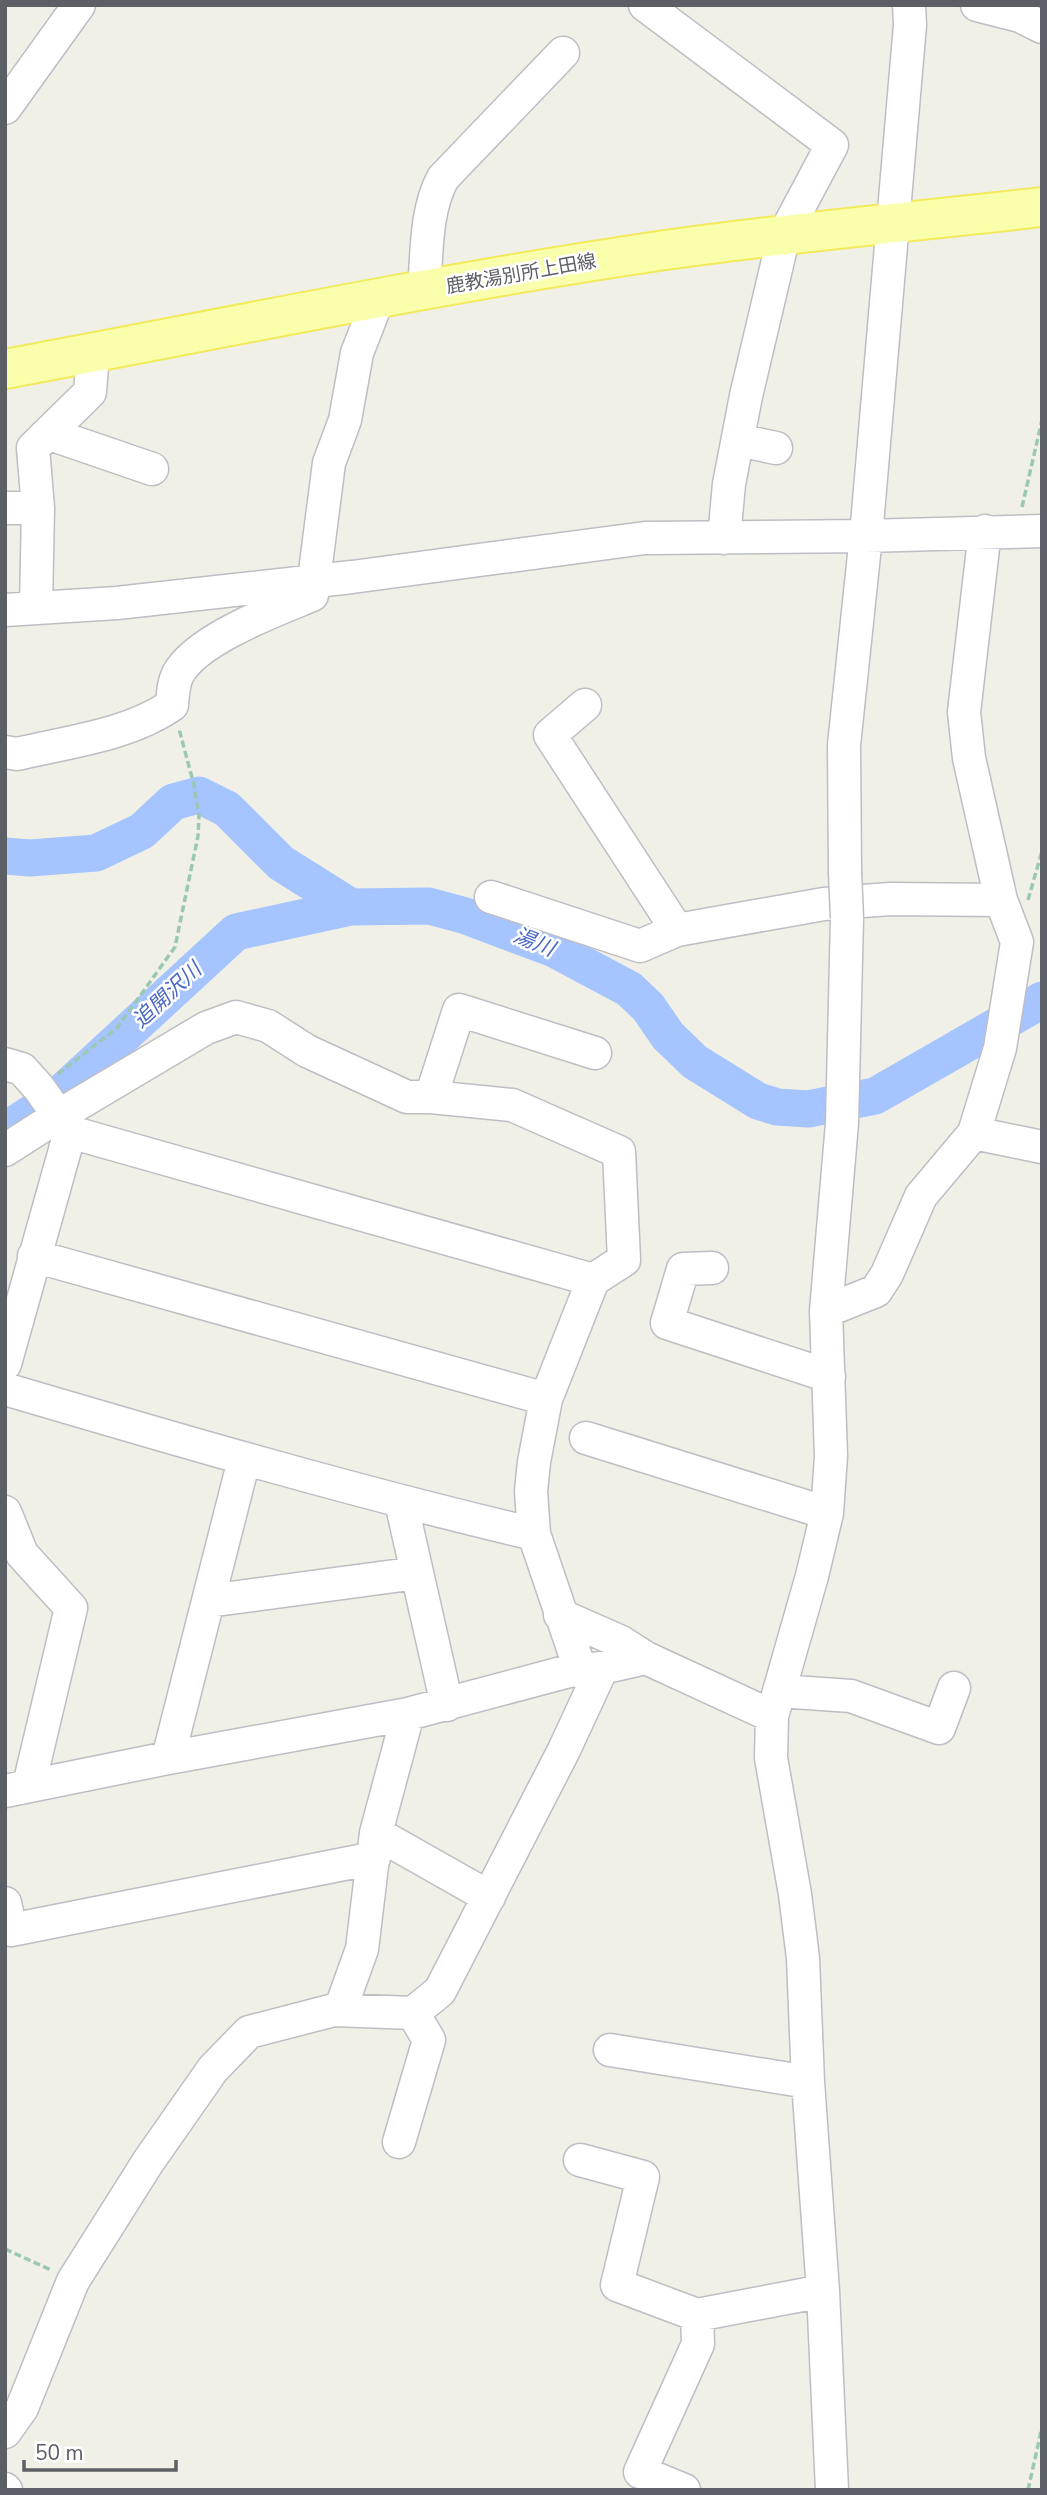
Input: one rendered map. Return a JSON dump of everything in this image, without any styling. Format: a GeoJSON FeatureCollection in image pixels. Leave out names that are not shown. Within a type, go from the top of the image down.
{"type":"FeatureCollection","features":[{"type":"Feature","properties":{"kind":"main road","name":"鹿教湯別所上田線"},"geometry":{"type":"LineString","coordinates":[[5,369],[424,290],[653,252],[1042,207]]}},
{"type":"Feature","properties":{"kind":"street"},"geometry":{"type":"LineString","coordinates":[[5,108],[79,5]]}},
{"type":"Feature","properties":{"kind":"street"},"geometry":{"type":"LineString","coordinates":[[645,5],[832,145],[784,235],[746,397],[729,484],[724,538]]}},
{"type":"Feature","properties":{"kind":"street"},"geometry":{"type":"LineString","coordinates":[[832,2490],[803,1958],[770,1739],[776,1703],[827,1513],[831,1456],[826,1311],[842,1123],[844,1059],[847,918],[844,745],[894,224],[910,25],[909,5]]}},
{"type":"Feature","properties":{"kind":"street"},"geometry":{"type":"LineString","coordinates":[[977,5],[1020,16],[1042,27]]}},
{"type":"Feature","properties":{"kind":"street"},"geometry":{"type":"LineString","coordinates":[[424,290],[432,208],[443,178],[563,53]]}},
{"type":"Feature","properties":{"kind":"street"},"geometry":{"type":"LineString","coordinates":[[5,752],[17,754],[104,734],[157,716],[172,705],[173,687],[189,659],[239,626],[312,595],[329,463],[345,420],[357,353],[378,299]]}},
{"type":"Feature","properties":{"kind":"street"},"geometry":{"type":"LineString","coordinates":[[93,353],[90,392],[33,448],[38,508],[20,609],[117,603],[315,581],[645,538],[1029,531]]}},
{"type":"Feature","properties":{"kind":"street"},"geometry":{"type":"LineString","coordinates":[[50,433],[152,469]]}},
{"type":"Feature","properties":{"kind":"street"},"geometry":{"type":"LineString","coordinates":[[738,440],[776,449]]}},
{"type":"Feature","properties":{"kind":"street"},"geometry":{"type":"LineString","coordinates":[[5,508],[38,508]]}},
{"type":"Feature","properties":{"kind":"street"},"geometry":{"type":"LineString","coordinates":[[826,1311],[876,1291],[887,1274],[921,1196],[974,1133],[1000,1048],[1017,942],[1001,900],[968,758],[964,712],[985,531]]}},
{"type":"Feature","properties":{"kind":"street"},"geometry":{"type":"LineString","coordinates":[[585,705],[550,735],[677,930]]}},
{"type":"Feature","properties":{"kind":"street"},"geometry":{"type":"LineString","coordinates":[[491,897],[640,946],[677,930],[824,904],[890,899],[1001,900]]}},
{"type":"Feature","properties":{"kind":"street"},"geometry":{"type":"LineString","coordinates":[[430,1097],[459,1010],[595,1053]]}},
{"type":"Feature","properties":{"kind":"street"},"geometry":{"type":"LineString","coordinates":[[5,1150],[53,1108],[206,1028],[236,1017],[268,1026],[307,1051],[407,1097],[512,1105],[619,1152],[624,1260],[593,1280],[546,1399],[531,1491],[534,1534],[560,1615],[591,1668],[564,1750],[440,1991],[413,2013],[334,2010],[249,2032],[213,2069],[148,2162],[73,2281],[22,2408],[5,2432]]}},
{"type":"Feature","properties":{"kind":"street"},"geometry":{"type":"LineString","coordinates":[[5,1064],[22,1069],[53,1108],[593,1280]]}},
{"type":"Feature","properties":{"kind":"street"},"geometry":{"type":"LineString","coordinates":[[5,1364],[34,1256],[53,1108]]}},
{"type":"Feature","properties":{"kind":"street"},"geometry":{"type":"LineString","coordinates":[[974,1133],[1042,1147]]}},
{"type":"Feature","properties":{"kind":"street"},"geometry":{"type":"LineString","coordinates":[[34,1256],[546,1399]]}},
{"type":"Feature","properties":{"kind":"street"},"geometry":{"type":"LineString","coordinates":[[712,1268],[682,1269],[667,1323],[829,1376]]}},
{"type":"Feature","properties":{"kind":"street"},"geometry":{"type":"LineString","coordinates":[[5,1389],[244,1460],[534,1534]]}},
{"type":"Feature","properties":{"kind":"street"},"geometry":{"type":"LineString","coordinates":[[586,1438],[827,1513]]}},
{"type":"Feature","properties":{"kind":"street"},"geometry":{"type":"LineString","coordinates":[[167,1758],[244,1460]]}},
{"type":"Feature","properties":{"kind":"street"},"geometry":{"type":"LineString","coordinates":[[401,1502],[447,1705]]}},
{"type":"Feature","properties":{"kind":"street"},"geometry":{"type":"LineString","coordinates":[[5,1512],[22,1554],[71,1608],[17,1788],[408,1714],[591,1668],[646,1658]]}},
{"type":"Feature","properties":{"kind":"street"},"geometry":{"type":"LineString","coordinates":[[208,1601],[417,1573]]}},
{"type":"Feature","properties":{"kind":"street"},"geometry":{"type":"LineString","coordinates":[[560,1615],[621,1642],[646,1658],[776,1703],[851,1696],[939,1728],[954,1688]]}},
{"type":"Feature","properties":{"kind":"street"},"geometry":{"type":"LineString","coordinates":[[340,2010],[362,1949],[375,1846],[408,1714]]}},
{"type":"Feature","properties":{"kind":"street"},"geometry":{"type":"LineString","coordinates":[[5,1903],[11,1930],[375,1846],[489,1897]]}},
{"type":"Feature","properties":{"kind":"street"},"geometry":{"type":"LineString","coordinates":[[399,2142],[429,2040],[413,2013]]}},
{"type":"Feature","properties":{"kind":"street"},"geometry":{"type":"LineString","coordinates":[[610,2050],[808,2081]]}},
{"type":"Feature","properties":{"kind":"street"},"geometry":{"type":"LineString","coordinates":[[580,2161],[643,2177],[617,2285],[697,2315],[823,2291]]}},
{"type":"Feature","properties":{"kind":"street"},"geometry":{"type":"LineString","coordinates":[[684,2490],[639,2472],[698,2344],[697,2315]]}},
{"type":"Feature","properties":{"kind":"path"},"geometry":{"type":"LineString","coordinates":[[1029,531],[1042,420]]}},
{"type":"Feature","properties":{"kind":"path"},"geometry":{"type":"LineString","coordinates":[[53,1108],[117,1028],[175,947],[198,836],[199,816],[194,785],[172,705]]}},
{"type":"Feature","properties":{"kind":"path"},"geometry":{"type":"LineString","coordinates":[[5,2249],[73,2281]]}},
{"type":"Feature","properties":{"kind":"path"},"geometry":{"type":"LineString","coordinates":[[1028,2490],[1042,2427]]}},
{"type":"Feature","properties":{"kind":"waterway","name":"湯川"},"geometry":{"type":"LineString","coordinates":[[5,856],[30,858],[96,853],[142,831],[173,802],[199,795],[227,809],[281,863],[351,907]]}},
{"type":"Feature","properties":{"kind":"waterway","name":"湯川"},"geometry":{"type":"LineString","coordinates":[[5,1131],[59,1095],[236,932],[351,907],[429,906],[466,916],[554,949],[629,989],[648,1007],[668,1036],[695,1062],[758,1101],[777,1107],[808,1109],[875,1096],[1042,1000]]}},
{"type":"Feature","properties":{"kind":"water label","name":"追開沢川"},"geometry":{"type":"Point","coordinates":[167,995]}}]}
